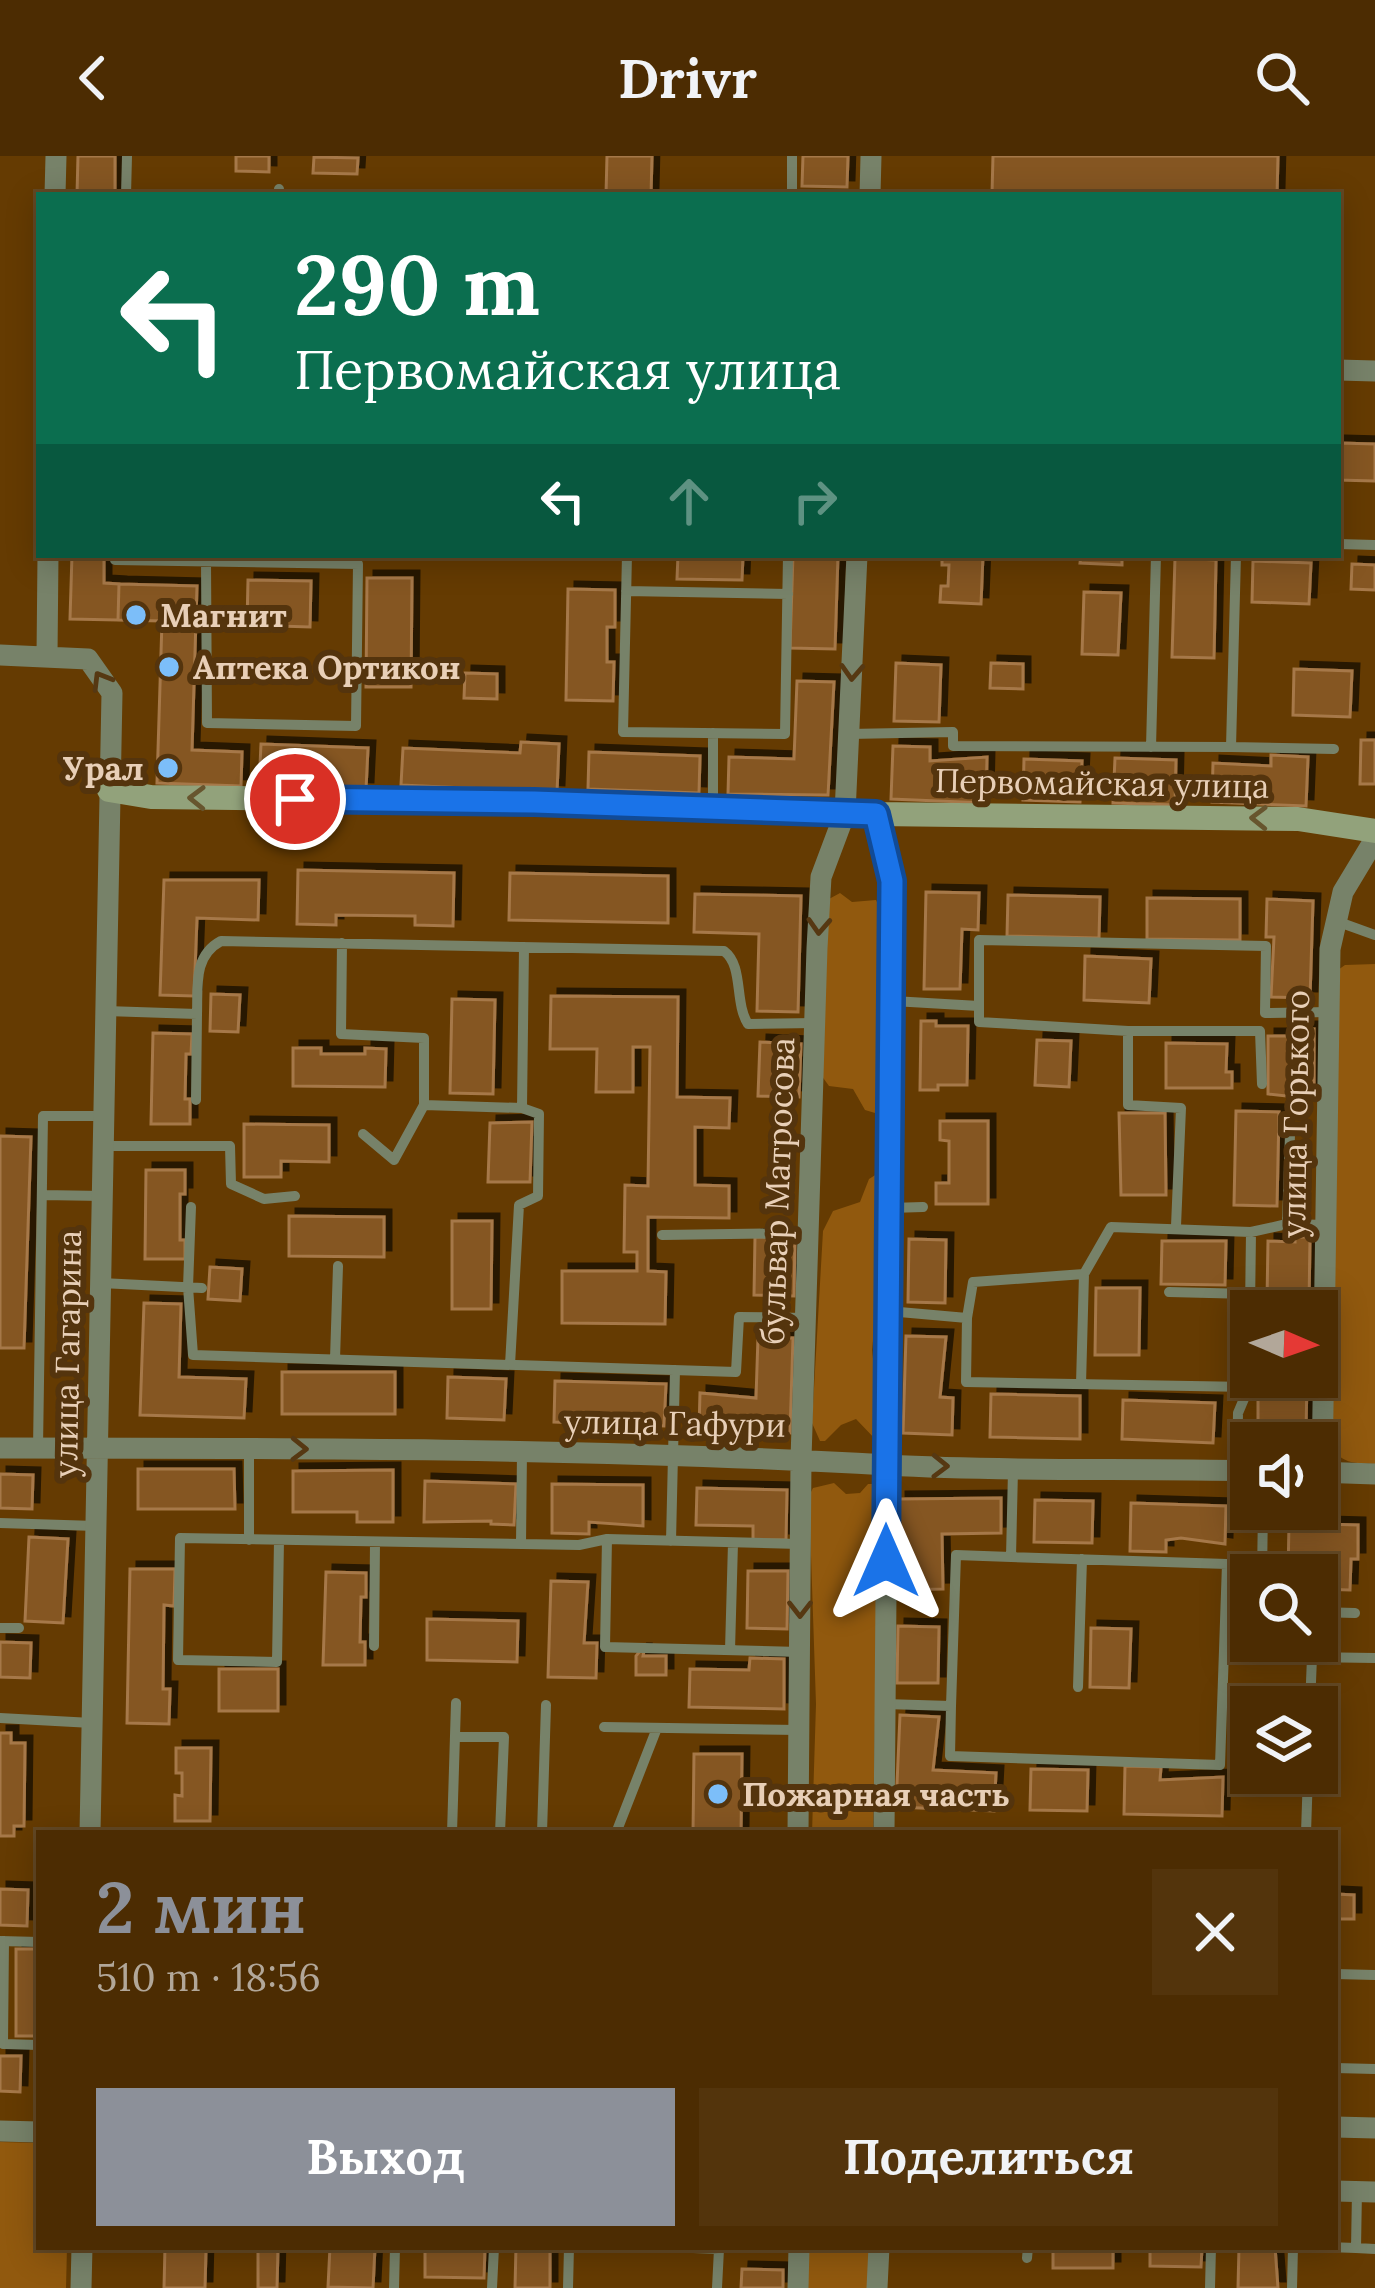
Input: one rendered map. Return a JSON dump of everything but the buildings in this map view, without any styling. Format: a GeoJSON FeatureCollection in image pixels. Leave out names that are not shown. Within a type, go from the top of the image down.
{"type":"FeatureCollection","features":[{"type":"Feature","properties":{"kind":"street"},"geometry":{"type":"LineString","coordinates":[[55,192],[56,156]]}},
{"type":"Feature","properties":{"kind":"street"},"geometry":{"type":"LineString","coordinates":[[870,192],[871,156]]}},
{"type":"Feature","properties":{"kind":"street"},"geometry":{"type":"LineString","coordinates":[[1341,370],[1375,371]]}},
{"type":"Feature","properties":{"kind":"street"},"geometry":{"type":"LineString","coordinates":[[0,655],[47,656],[48,558]]}},
{"type":"Feature","properties":{"kind":"street","name":"бульвар Матросова"},"geometry":{"type":"LineString","coordinates":[[798,1830],[801,1459],[821,877],[845,813],[857,558]]}},
{"type":"Feature","properties":{"kind":"street","name":"улица Гагарина"},"geometry":{"type":"LineString","coordinates":[[47,656],[88,659],[112,693],[90,1830]]}},
{"type":"Feature","properties":{"kind":"street","name":"Первомайская улица"},"geometry":{"type":"LineString","coordinates":[[109,790],[152,797],[1298,819],[1375,835]]}},
{"type":"Feature","properties":{"kind":"street"},"geometry":{"type":"LineString","coordinates":[[876,814],[892,881],[884,1830]]}},
{"type":"Feature","properties":{"kind":"street","name":"улица Горького"},"geometry":{"type":"LineString","coordinates":[[1321,1422],[1330,950],[1343,892],[1375,835]]}},
{"type":"Feature","properties":{"kind":"street","name":"улица Гафури"},"geometry":{"type":"LineString","coordinates":[[0,1448],[522,1452],[887,1465],[1230,1470]]}},
{"type":"Feature","properties":{"kind":"street"},"geometry":{"type":"LineString","coordinates":[[1338,1473],[1375,1474]]}},
{"type":"Feature","properties":{"kind":"street"},"geometry":{"type":"LineString","coordinates":[[1338,2127],[1375,2128]]}},
{"type":"Feature","properties":{"kind":"street"},"geometry":{"type":"LineString","coordinates":[[0,2131],[36,2132]]}},
{"type":"Feature","properties":{"kind":"street"},"geometry":{"type":"LineString","coordinates":[[81,2288],[82,2250]]}},
{"type":"Feature","properties":{"kind":"street"},"geometry":{"type":"LineString","coordinates":[[798,2288],[799,2250]]}},
{"type":"Feature","properties":{"kind":"street"},"geometry":{"type":"LineString","coordinates":[[877,2288],[878,2250]]}},
{"type":"Feature","properties":{"kind":"lane"},"geometry":{"type":"LineString","coordinates":[[126,192],[128,156]]}},
{"type":"Feature","properties":{"kind":"lane"},"geometry":{"type":"LineString","coordinates":[[791,192],[792,156]]}},
{"type":"Feature","properties":{"kind":"lane"},"geometry":{"type":"LineString","coordinates":[[1341,544],[1375,545]]}},
{"type":"Feature","properties":{"kind":"lane"},"geometry":{"type":"LineString","coordinates":[[115,558],[359,559],[356,726],[207,723],[206,561]]}},
{"type":"Feature","properties":{"kind":"lane"},"geometry":{"type":"LineString","coordinates":[[627,558],[622,732],[785,734],[788,558]]}},
{"type":"Feature","properties":{"kind":"lane"},"geometry":{"type":"LineString","coordinates":[[1151,747],[1156,558]]}},
{"type":"Feature","properties":{"kind":"lane"},"geometry":{"type":"LineString","coordinates":[[1231,747],[1236,558]]}},
{"type":"Feature","properties":{"kind":"lane"},"geometry":{"type":"LineString","coordinates":[[626,591],[788,594]]}},
{"type":"Feature","properties":{"kind":"lane"},"geometry":{"type":"LineString","coordinates":[[849,734],[953,732],[953,746],[1334,749]]}},
{"type":"Feature","properties":{"kind":"lane"},"geometry":{"type":"LineString","coordinates":[[712,733],[712,808]]}},
{"type":"Feature","properties":{"kind":"lane"},"geometry":{"type":"LineString","coordinates":[[1336,921],[1375,934]]}},
{"type":"Feature","properties":{"kind":"lane"},"geometry":{"type":"LineString","coordinates":[[1260,1031],[980,1022],[979,940],[1265,946],[1262,1084]]}},
{"type":"Feature","properties":{"kind":"lane"},"geometry":{"type":"LineString","coordinates":[[196,1100],[200,963],[207,948],[220,941],[724,951],[733,957],[742,1014],[748,1024],[815,1023]]}},
{"type":"Feature","properties":{"kind":"lane"},"geometry":{"type":"LineString","coordinates":[[342,944],[341,1034],[424,1038],[424,1105],[394,1160],[363,1134]]}},
{"type":"Feature","properties":{"kind":"lane"},"geometry":{"type":"LineString","coordinates":[[522,1108],[524,947]]}},
{"type":"Feature","properties":{"kind":"lane"},"geometry":{"type":"LineString","coordinates":[[891,1000],[979,1006]]}},
{"type":"Feature","properties":{"kind":"lane"},"geometry":{"type":"LineString","coordinates":[[106,1011],[197,1014]]}},
{"type":"Feature","properties":{"kind":"lane"},"geometry":{"type":"LineString","coordinates":[[1265,1013],[1329,1012]]}},
{"type":"Feature","properties":{"kind":"lane"},"geometry":{"type":"LineString","coordinates":[[1128,1030],[1128,1105],[1181,1108],[1176,1226]]}},
{"type":"Feature","properties":{"kind":"lane"},"geometry":{"type":"LineString","coordinates":[[424,1105],[522,1108],[539,1114],[538,1196],[519,1205],[511,1365]]}},
{"type":"Feature","properties":{"kind":"lane"},"geometry":{"type":"LineString","coordinates":[[38,1448],[43,1116],[104,1117]]}},
{"type":"Feature","properties":{"kind":"lane"},"geometry":{"type":"LineString","coordinates":[[1287,1224],[1289,1134]]}},
{"type":"Feature","properties":{"kind":"lane"},"geometry":{"type":"LineString","coordinates":[[104,1146],[230,1146],[231,1184],[264,1198],[295,1196]]}},
{"type":"Feature","properties":{"kind":"lane"},"geometry":{"type":"LineString","coordinates":[[42,1195],[103,1196]]}},
{"type":"Feature","properties":{"kind":"lane"},"geometry":{"type":"LineString","coordinates":[[190,1207],[193,1355],[736,1372],[739,1317],[806,1318]]}},
{"type":"Feature","properties":{"kind":"lane"},"geometry":{"type":"LineString","coordinates":[[889,1208],[923,1207]]}},
{"type":"Feature","properties":{"kind":"lane"},"geometry":{"type":"LineString","coordinates":[[1081,1384],[1084,1274],[1111,1226],[1252,1232],[1287,1224],[1326,1225]]}},
{"type":"Feature","properties":{"kind":"lane"},"geometry":{"type":"LineString","coordinates":[[1250,1290],[1252,1232]]}},
{"type":"Feature","properties":{"kind":"lane"},"geometry":{"type":"LineString","coordinates":[[662,1235],[808,1233]]}},
{"type":"Feature","properties":{"kind":"lane"},"geometry":{"type":"LineString","coordinates":[[335,1359],[338,1266]]}},
{"type":"Feature","properties":{"kind":"lane"},"geometry":{"type":"LineString","coordinates":[[1084,1274],[973,1282],[966,1382],[1230,1387]]}},
{"type":"Feature","properties":{"kind":"lane"},"geometry":{"type":"LineString","coordinates":[[101,1283],[195,1287]]}},
{"type":"Feature","properties":{"kind":"lane"},"geometry":{"type":"LineString","coordinates":[[1169,1292],[1230,1294]]}},
{"type":"Feature","properties":{"kind":"lane"},"geometry":{"type":"LineString","coordinates":[[888,1311],[967,1318]]}},
{"type":"Feature","properties":{"kind":"lane"},"geometry":{"type":"LineString","coordinates":[[670,1541],[674,1370]]}},
{"type":"Feature","properties":{"kind":"lane"},"geometry":{"type":"LineString","coordinates":[[249,1448],[249,1540]]}},
{"type":"Feature","properties":{"kind":"lane"},"geometry":{"type":"LineString","coordinates":[[521,1544],[522,1452]]}},
{"type":"Feature","properties":{"kind":"lane"},"geometry":{"type":"LineString","coordinates":[[1011,1557],[1014,1467]]}},
{"type":"Feature","properties":{"kind":"lane"},"geometry":{"type":"LineString","coordinates":[[0,1523],[96,1526]]}},
{"type":"Feature","properties":{"kind":"lane"},"geometry":{"type":"LineString","coordinates":[[279,1540],[278,1662],[178,1660],[180,1538],[801,1544]]}},
{"type":"Feature","properties":{"kind":"lane"},"geometry":{"type":"LineString","coordinates":[[608,1540],[604,1647],[800,1652]]}},
{"type":"Feature","properties":{"kind":"lane"},"geometry":{"type":"LineString","coordinates":[[374,1646],[375,1542]]}},
{"type":"Feature","properties":{"kind":"lane"},"geometry":{"type":"LineString","coordinates":[[730,1650],[733,1543]]}},
{"type":"Feature","properties":{"kind":"lane"},"geometry":{"type":"LineString","coordinates":[[956,1556],[1082,1559],[1227,1564],[1220,1765],[950,1756],[956,1556]]}},
{"type":"Feature","properties":{"kind":"lane"},"geometry":{"type":"LineString","coordinates":[[1078,1687],[1082,1559]]}},
{"type":"Feature","properties":{"kind":"lane"},"geometry":{"type":"LineString","coordinates":[[1338,1613],[1355,1613]]}},
{"type":"Feature","properties":{"kind":"lane"},"geometry":{"type":"LineString","coordinates":[[0,1628],[20,1628]]}},
{"type":"Feature","properties":{"kind":"lane"},"geometry":{"type":"LineString","coordinates":[[1224,1656],[1230,1656]]}},
{"type":"Feature","properties":{"kind":"lane"},"geometry":{"type":"LineString","coordinates":[[1338,1657],[1375,1658]]}},
{"type":"Feature","properties":{"kind":"lane"},"geometry":{"type":"LineString","coordinates":[[452,1830],[456,1703]]}},
{"type":"Feature","properties":{"kind":"lane"},"geometry":{"type":"LineString","coordinates":[[885,1704],[951,1706]]}},
{"type":"Feature","properties":{"kind":"lane"},"geometry":{"type":"LineString","coordinates":[[542,1830],[546,1705]]}},
{"type":"Feature","properties":{"kind":"lane"},"geometry":{"type":"LineString","coordinates":[[0,1718],[92,1723]]}},
{"type":"Feature","properties":{"kind":"lane"},"geometry":{"type":"LineString","coordinates":[[604,1727],[799,1730]]}},
{"type":"Feature","properties":{"kind":"lane"},"geometry":{"type":"LineString","coordinates":[[617,1830],[657,1728]]}},
{"type":"Feature","properties":{"kind":"lane"},"geometry":{"type":"LineString","coordinates":[[455,1737],[504,1737],[500,1830]]}},
{"type":"Feature","properties":{"kind":"lane"},"geometry":{"type":"LineString","coordinates":[[1306,1830],[1307,1794]]}},
{"type":"Feature","properties":{"kind":"lane"},"geometry":{"type":"LineString","coordinates":[[36,1942],[2,1941],[3,2044],[36,2045]]}},
{"type":"Feature","properties":{"kind":"lane"},"geometry":{"type":"LineString","coordinates":[[1338,1974],[1375,1975]]}},
{"type":"Feature","properties":{"kind":"lane"},"geometry":{"type":"LineString","coordinates":[[1338,2068],[1375,2069]]}},
{"type":"Feature","properties":{"kind":"lane"},"geometry":{"type":"LineString","coordinates":[[1356,2192],[1356,2248]]}},
{"type":"Feature","properties":{"kind":"lane"},"geometry":{"type":"LineString","coordinates":[[1338,2247],[1375,2248]]}},
{"type":"Feature","properties":{"kind":"lane"},"geometry":{"type":"LineString","coordinates":[[394,2288],[395,2250]]}},
{"type":"Feature","properties":{"kind":"lane"},"geometry":{"type":"LineString","coordinates":[[492,2288],[494,2250]]}},
{"type":"Feature","properties":{"kind":"lane"},"geometry":{"type":"LineString","coordinates":[[568,2288],[569,2250]]}},
{"type":"Feature","properties":{"kind":"lane"},"geometry":{"type":"LineString","coordinates":[[717,2288],[718,2250]]}},
{"type":"Feature","properties":{"kind":"lane"},"geometry":{"type":"LineString","coordinates":[[1210,2288],[1211,2250]]}},
{"type":"Feature","properties":{"kind":"lane"},"geometry":{"type":"LineString","coordinates":[[1292,2288],[1293,2250]]}},
{"type":"Feature","properties":{"kind":"shaded area"},"geometry":{"type":"Polygon","coordinates":[[[840,893],[852,902],[876,900],[882,912],[882,1103],[875,1113],[865,1110],[853,1089],[829,1086],[821,1075],[829,899],[840,893]]]}},
{"type":"Feature","properties":{"kind":"shaded area"},"geometry":{"type":"Polygon","coordinates":[[[1375,964],[1375,1464],[1354,1463],[1338,1455],[1338,1422],[1330,1422],[1330,1398],[1338,1398],[1338,1290],[1332,1290],[1335,972],[1345,965],[1375,964]]]}},
{"type":"Feature","properties":{"kind":"shaded area"},"geometry":{"type":"Polygon","coordinates":[[[880,1172],[885,1229],[872,1350],[881,1429],[877,1441],[856,1419],[820,1441],[812,1423],[823,1231],[833,1211],[860,1202],[869,1179],[880,1172]]]}},
{"type":"Feature","properties":{"kind":"shaded area"},"geometry":{"type":"Polygon","coordinates":[[[834,1483],[846,1494],[860,1493],[873,1484],[879,1493],[873,1830],[812,1830],[816,1704],[809,1496],[813,1488],[834,1483]]]}},
{"type":"Feature","properties":{"kind":"shaded area"},"geometry":{"type":"Polygon","coordinates":[[[0,2142],[36,2143],[36,2250],[67,2250],[66,2288],[0,2288],[0,2142]]]}},
{"type":"Feature","properties":{"kind":"shaded area"},"geometry":{"type":"Polygon","coordinates":[[[804,2250],[869,2250],[869,2288],[804,2288],[804,2250]]]}},
{"type":"Feature","properties":{"kind":"place","name":"Магнит"},"geometry":{"type":"Point","coordinates":[136,615]}},
{"type":"Feature","properties":{"kind":"place","name":"Аптека Ортикон"},"geometry":{"type":"Point","coordinates":[169,667]}},
{"type":"Feature","properties":{"kind":"place","name":"Урал"},"geometry":{"type":"Point","coordinates":[168,768]}},
{"type":"Feature","properties":{"kind":"place","name":"Пожарная часть"},"geometry":{"type":"Point","coordinates":[718,1794]}},
{"type":"Feature","properties":{"kind":"route"},"geometry":{"type":"LineString","coordinates":[[295,799],[876,814],[892,881],[886,1561]]}}]}
